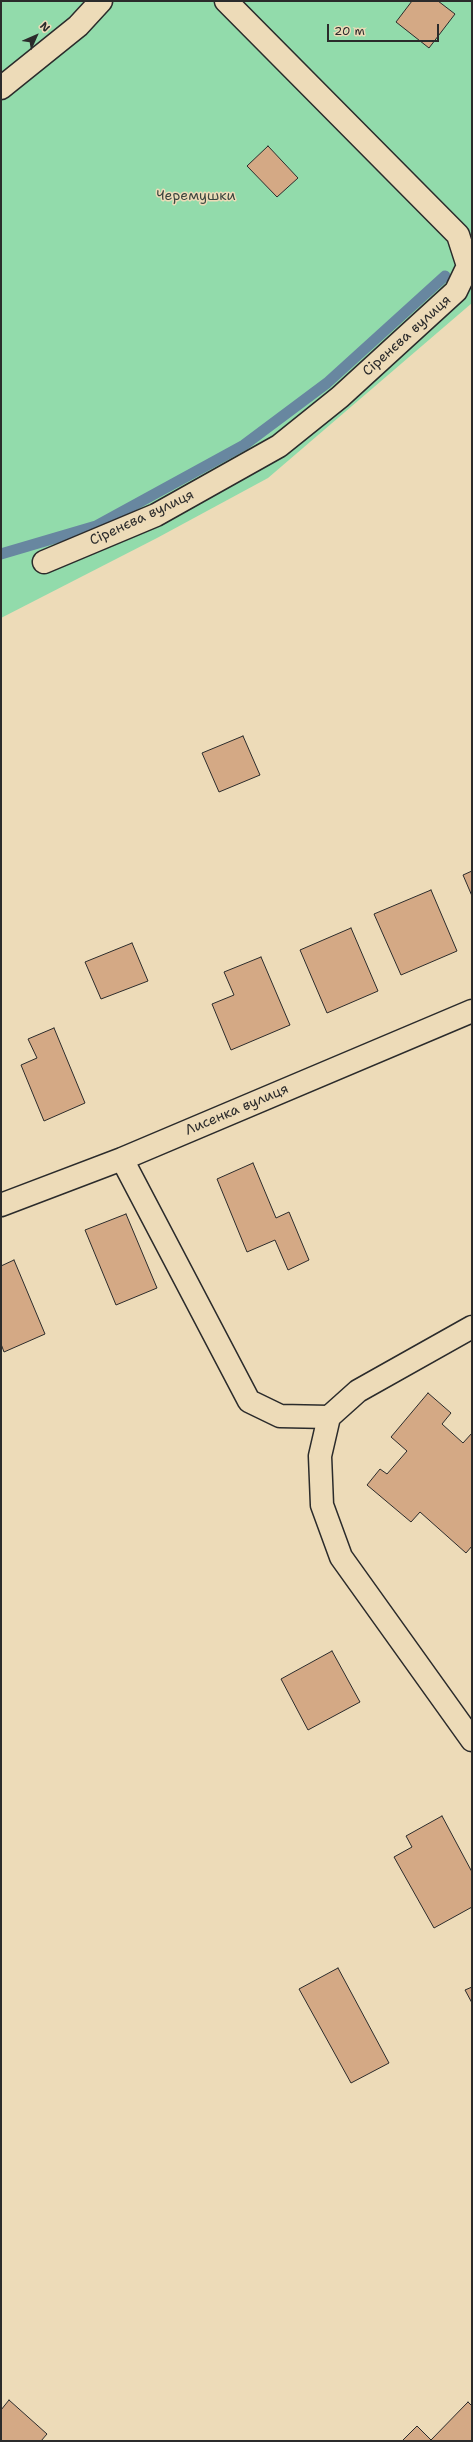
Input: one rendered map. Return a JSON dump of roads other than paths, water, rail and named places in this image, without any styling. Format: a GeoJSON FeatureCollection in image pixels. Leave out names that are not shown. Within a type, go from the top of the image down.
{"type":"FeatureCollection","features":[{"type":"Feature","properties":{"kind":"street"},"geometry":{"type":"LineString","coordinates":[[1,88],[78,26],[101,1]]}},
{"type":"Feature","properties":{"kind":"street","name":"Сіренєва вулиця"},"geometry":{"type":"LineString","coordinates":[[44,562],[156,515],[279,446],[340,397],[456,291],[468,266],[458,235],[226,1]]}},
{"type":"Feature","properties":{"kind":"street","name":"Лисенка вулиця"},"geometry":{"type":"LineString","coordinates":[[1,1205],[122,1159],[472,1011]]}},
{"type":"Feature","properties":{"kind":"street"},"geometry":{"type":"LineString","coordinates":[[122,1159],[249,1401],[280,1416],[330,1417]]}},
{"type":"Feature","properties":{"kind":"street"},"geometry":{"type":"LineString","coordinates":[[472,1327],[358,1391],[330,1417],[320,1456],[322,1505],[342,1557],[472,1740]]}},
{"type":"Feature","properties":{"kind":"waterway"},"geometry":{"type":"LineString","coordinates":[[1,554],[96,526],[244,445],[327,383],[445,276]]}},
{"type":"Feature","properties":{"kind":"park label","name":"Черемушки"},"geometry":{"type":"Point","coordinates":[196,196]}}]}
